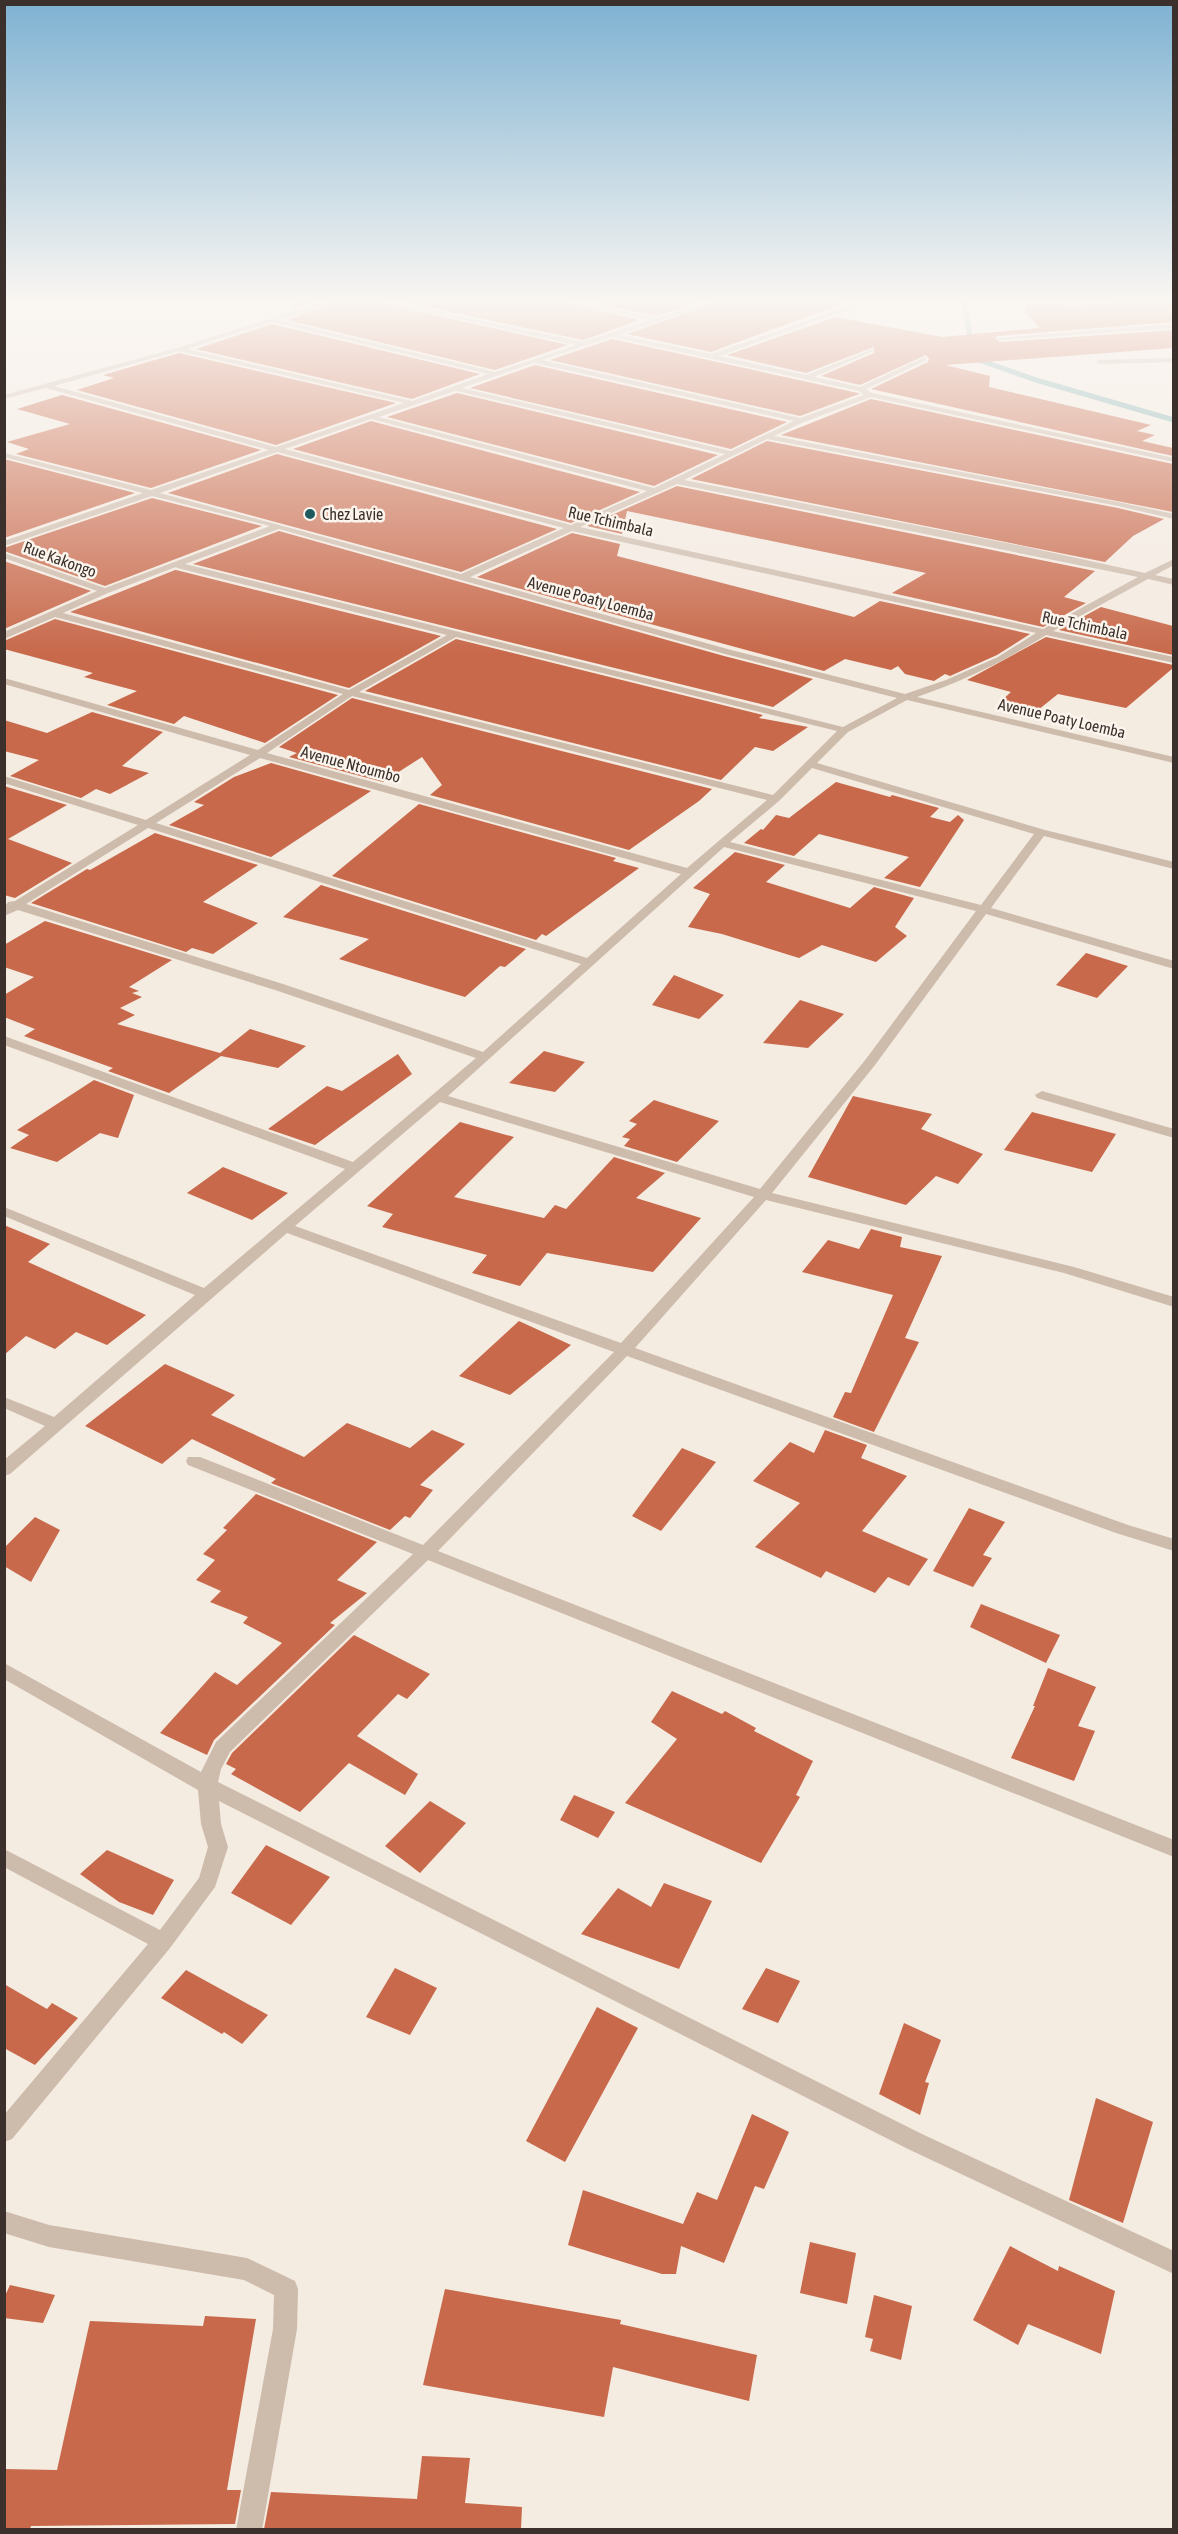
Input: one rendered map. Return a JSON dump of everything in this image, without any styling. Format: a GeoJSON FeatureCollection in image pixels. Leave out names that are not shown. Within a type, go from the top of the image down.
{"type":"FeatureCollection","features":[{"type":"Feature","properties":{"kind":"street","name":"Rue Tchimbala"},"geometry":{"type":"LineString","coordinates":[[160,417],[572,528],[1173,660]]}},
{"type":"Feature","properties":{"kind":"street"},"geometry":{"type":"LineString","coordinates":[[4,544],[369,417]]}},
{"type":"Feature","properties":{"kind":"street"},"geometry":{"type":"LineString","coordinates":[[371,417],[653,490]]}},
{"type":"Feature","properties":{"kind":"street"},"geometry":{"type":"LineString","coordinates":[[579,417],[734,454]]}},
{"type":"Feature","properties":{"kind":"street"},"geometry":{"type":"LineString","coordinates":[[789,417],[801,420]]}},
{"type":"Feature","properties":{"kind":"street"},"geometry":{"type":"LineString","coordinates":[[460,578],[676,481],[808,417]]}},
{"type":"Feature","properties":{"kind":"street"},"geometry":{"type":"LineString","coordinates":[[977,417],[1173,460]]}},
{"type":"Feature","properties":{"kind":"street"},"geometry":{"type":"LineString","coordinates":[[766,437],[1118,504],[1173,517]]}},
{"type":"Feature","properties":{"kind":"street","name":"Avenue Poaty Loemba"},"geometry":{"type":"LineString","coordinates":[[4,455],[279,526],[728,652],[1173,760]]}},
{"type":"Feature","properties":{"kind":"street"},"geometry":{"type":"LineString","coordinates":[[676,481],[1022,549],[1173,582]]}},
{"type":"Feature","properties":{"kind":"street"},"geometry":{"type":"LineString","coordinates":[[4,636],[105,591],[279,526]]}},
{"type":"Feature","properties":{"kind":"street","name":"Rue Kakongo"},"geometry":{"type":"LineString","coordinates":[[4,555],[105,591]]}},
{"type":"Feature","properties":{"kind":"street"},"geometry":{"type":"LineString","coordinates":[[4,1470],[206,1294],[485,1057],[722,843],[775,799],[844,730],[906,697],[949,682],[1001,659],[1044,632],[1173,561]]}},
{"type":"Feature","properties":{"kind":"street"},"geometry":{"type":"LineString","coordinates":[[177,565],[844,730]]}},
{"type":"Feature","properties":{"kind":"street"},"geometry":{"type":"LineString","coordinates":[[56,614],[294,679],[775,799]]}},
{"type":"Feature","properties":{"kind":"street"},"geometry":{"type":"LineString","coordinates":[[4,913],[10,904],[148,824],[352,692],[453,635]]}},
{"type":"Feature","properties":{"kind":"street","name":"Avenue Ntoumbo"},"geometry":{"type":"LineString","coordinates":[[4,681],[691,873]]}},
{"type":"Feature","properties":{"kind":"street"},"geometry":{"type":"LineString","coordinates":[[811,764],[1041,832],[1173,866]]}},
{"type":"Feature","properties":{"kind":"street"},"geometry":{"type":"LineString","coordinates":[[4,779],[590,963]]}},
{"type":"Feature","properties":{"kind":"street"},"geometry":{"type":"LineString","coordinates":[[4,2132],[163,1942],[208,1881],[218,1847],[211,1824],[208,1786],[211,1769],[223,1747],[425,1555],[625,1349],[764,1195],[862,1071],[1041,832]]}},
{"type":"Feature","properties":{"kind":"street"},"geometry":{"type":"LineString","coordinates":[[722,843],[982,909],[1173,965]]}},
{"type":"Feature","properties":{"kind":"street"},"geometry":{"type":"LineString","coordinates":[[10,904],[279,987],[485,1057]]}},
{"type":"Feature","properties":{"kind":"street"},"geometry":{"type":"LineString","coordinates":[[4,1040],[355,1168]]}},
{"type":"Feature","properties":{"kind":"street"},"geometry":{"type":"LineString","coordinates":[[1042,1095],[1173,1134]]}},
{"type":"Feature","properties":{"kind":"street"},"geometry":{"type":"LineString","coordinates":[[438,1097],[764,1195],[1070,1270],[1173,1302]]}},
{"type":"Feature","properties":{"kind":"street"},"geometry":{"type":"LineString","coordinates":[[4,1211],[206,1294]]}},
{"type":"Feature","properties":{"kind":"street"},"geometry":{"type":"LineString","coordinates":[[286,1228],[1173,1545]]}},
{"type":"Feature","properties":{"kind":"street"},"geometry":{"type":"LineString","coordinates":[[4,1402],[58,1425]]}},
{"type":"Feature","properties":{"kind":"street"},"geometry":{"type":"LineString","coordinates":[[194,1461],[425,1555],[1173,1849]]}},
{"type":"Feature","properties":{"kind":"street"},"geometry":{"type":"LineString","coordinates":[[4,1670],[208,1786],[906,2137],[1173,2264]]}},
{"type":"Feature","properties":{"kind":"street"},"geometry":{"type":"LineString","coordinates":[[4,1857],[163,1942]]}},
{"type":"Feature","properties":{"kind":"street"},"geometry":{"type":"LineString","coordinates":[[4,2222],[49,2236],[247,2269],[286,2289],[285,2329],[249,2529]]}},
{"type":"Feature","properties":{"kind":"building"},"geometry":{"type":"Polygon","coordinates":[[[46,417],[143,417],[261,450],[151,488],[16,454],[29,449],[7,442],[70,424],[46,417]]]}},
{"type":"Feature","properties":{"kind":"building"},"geometry":{"type":"Polygon","coordinates":[[[176,417],[355,417],[276,445],[176,417]]]}},
{"type":"Feature","properties":{"kind":"building"},"geometry":{"type":"Polygon","coordinates":[[[388,417],[559,417],[718,455],[654,486],[388,417]]]}},
{"type":"Feature","properties":{"kind":"building"},"geometry":{"type":"Polygon","coordinates":[[[595,417],[766,417],[787,422],[731,449],[595,417]]]}},
{"type":"Feature","properties":{"kind":"building"},"geometry":{"type":"Polygon","coordinates":[[[825,417],[956,417],[1173,464],[1173,512],[781,435],[825,417]]]}},
{"type":"Feature","properties":{"kind":"building"},"geometry":{"type":"Polygon","coordinates":[[[998,417],[1118,417],[1151,425],[1137,431],[1155,435],[1142,441],[1173,448],[1173,456],[998,417]]]}},
{"type":"Feature","properties":{"kind":"building"},"geometry":{"type":"Polygon","coordinates":[[[371,421],[640,492],[571,523],[293,449],[371,421]]]}},
{"type":"Feature","properties":{"kind":"building"},"geometry":{"type":"Polygon","coordinates":[[[767,441],[1118,508],[1164,519],[1133,536],[1105,562],[691,479],[767,441]]]}},
{"type":"Feature","properties":{"kind":"building"},"geometry":{"type":"Polygon","coordinates":[[[277,454],[557,529],[461,572],[168,493],[277,454]]]}},
{"type":"Feature","properties":{"kind":"building"},"geometry":{"type":"Polygon","coordinates":[[[4,459],[135,493],[4,538],[4,459]]]}},
{"type":"Feature","properties":{"kind":"building"},"geometry":{"type":"Polygon","coordinates":[[[677,486],[1095,571],[1064,597],[1086,603],[1043,627],[892,593],[926,573],[627,511],[622,534],[587,526],[677,486]]]}},
{"type":"Feature","properties":{"kind":"building"},"geometry":{"type":"Polygon","coordinates":[[[152,498],[262,526],[105,586],[4,551],[4,548],[152,498]]]}},
{"type":"Feature","properties":{"kind":"building"},"geometry":{"type":"Polygon","coordinates":[[[279,531],[813,679],[773,707],[193,564],[279,531]]]}},
{"type":"Feature","properties":{"kind":"building"},"geometry":{"type":"Polygon","coordinates":[[[572,533],[620,544],[617,556],[854,617],[880,601],[1030,634],[997,655],[950,676],[945,674],[934,681],[905,674],[898,666],[891,670],[845,659],[824,671],[477,577],[572,533]]]}},
{"type":"Feature","properties":{"kind":"building"},"geometry":{"type":"Polygon","coordinates":[[[4,561],[91,591],[4,629],[4,561]]]}},
{"type":"Feature","properties":{"kind":"building"},"geometry":{"type":"Polygon","coordinates":[[[175,570],[441,636],[349,688],[70,612],[175,570]]]}},
{"type":"Feature","properties":{"kind":"building"},"geometry":{"type":"Polygon","coordinates":[[[1101,607],[1173,626],[1173,655],[1059,630],[1101,607]]]}},
{"type":"Feature","properties":{"kind":"building"},"geometry":{"type":"Polygon","coordinates":[[[55,619],[338,695],[265,743],[184,716],[174,724],[107,705],[137,691],[84,677],[93,673],[4,649],[4,641],[55,619]]]}},
{"type":"Feature","properties":{"kind":"building"},"geometry":{"type":"Polygon","coordinates":[[[1046,637],[1173,665],[1173,668],[1126,708],[1058,694],[1038,710],[1001,701],[1011,692],[967,680],[1046,637]]]}},
{"type":"Feature","properties":{"kind":"building"},"geometry":{"type":"Polygon","coordinates":[[[456,639],[763,715],[759,718],[808,727],[773,751],[755,747],[721,780],[365,691],[456,639]]]}},
{"type":"Feature","properties":{"kind":"building"},"geometry":{"type":"Polygon","coordinates":[[[352,698],[712,789],[699,801],[629,850],[430,795],[442,785],[422,757],[383,782],[289,757],[297,753],[279,747],[352,698]]]}},
{"type":"Feature","properties":{"kind":"building"},"geometry":{"type":"Polygon","coordinates":[[[92,712],[163,732],[122,766],[149,773],[110,794],[96,789],[81,798],[10,776],[39,760],[4,751],[4,720],[47,733],[92,712]]]}},
{"type":"Feature","properties":{"kind":"building"},"geometry":{"type":"Polygon","coordinates":[[[271,763],[371,791],[271,857],[169,825],[204,805],[194,802],[234,777],[271,763]]]}},
{"type":"Feature","properties":{"kind":"building"},"geometry":{"type":"Polygon","coordinates":[[[836,782],[939,808],[930,817],[950,822],[958,815],[964,820],[920,887],[884,878],[909,857],[819,834],[794,856],[744,843],[761,829],[763,830],[776,815],[789,818],[836,782]]]}},
{"type":"Feature","properties":{"kind":"building"},"geometry":{"type":"Polygon","coordinates":[[[4,786],[67,805],[8,839],[72,863],[15,898],[4,895],[4,786]]]}},
{"type":"Feature","properties":{"kind":"building"},"geometry":{"type":"Polygon","coordinates":[[[419,804],[616,858],[613,861],[639,868],[546,936],[542,934],[536,940],[332,876],[419,804]]]}},
{"type":"Feature","properties":{"kind":"building"},"geometry":{"type":"Polygon","coordinates":[[[155,833],[258,865],[203,902],[258,923],[213,954],[192,948],[186,952],[31,903],[87,869],[90,870],[155,833]]]}},
{"type":"Feature","properties":{"kind":"building"},"geometry":{"type":"Polygon","coordinates":[[[735,852],[785,865],[766,882],[850,908],[874,887],[914,898],[895,927],[907,936],[876,962],[822,945],[799,958],[722,934],[688,927],[710,894],[693,888],[735,852]]]}},
{"type":"Feature","properties":{"kind":"building"},"geometry":{"type":"Polygon","coordinates":[[[321,885],[526,949],[505,967],[500,966],[465,997],[339,959],[369,939],[283,917],[321,885]]]}},
{"type":"Feature","properties":{"kind":"building"},"geometry":{"type":"Polygon","coordinates":[[[45,921],[172,960],[129,987],[139,991],[132,993],[142,997],[120,1008],[135,1015],[117,1024],[220,1053],[250,1029],[306,1046],[278,1068],[221,1056],[169,1093],[108,1071],[113,1068],[24,1036],[35,1029],[4,1017],[4,995],[34,977],[4,967],[4,945],[45,921]]]}},
{"type":"Feature","properties":{"kind":"building"},"geometry":{"type":"Polygon","coordinates":[[[1086,953],[1128,966],[1097,998],[1056,985],[1086,953]]]}},
{"type":"Feature","properties":{"kind":"building"},"geometry":{"type":"Polygon","coordinates":[[[674,975],[724,995],[699,1019],[652,1005],[674,975]]]}},
{"type":"Feature","properties":{"kind":"building"},"geometry":{"type":"Polygon","coordinates":[[[800,1000],[844,1014],[808,1048],[763,1043],[800,1000]]]}},
{"type":"Feature","properties":{"kind":"building"},"geometry":{"type":"Polygon","coordinates":[[[544,1051],[585,1062],[555,1092],[509,1083],[544,1051]]]}},
{"type":"Feature","properties":{"kind":"building"},"geometry":{"type":"Polygon","coordinates":[[[398,1054],[412,1074],[315,1145],[268,1129],[327,1086],[342,1091],[398,1054]]]}},
{"type":"Feature","properties":{"kind":"building"},"geometry":{"type":"Polygon","coordinates":[[[94,1080],[134,1095],[118,1138],[100,1133],[57,1162],[10,1148],[29,1135],[17,1130],[94,1080]]]}},
{"type":"Feature","properties":{"kind":"building"},"geometry":{"type":"Polygon","coordinates":[[[853,1096],[932,1114],[921,1129],[983,1154],[958,1184],[936,1176],[906,1205],[808,1177],[853,1096]]]}},
{"type":"Feature","properties":{"kind":"building"},"geometry":{"type":"Polygon","coordinates":[[[654,1100],[719,1121],[677,1162],[624,1146],[630,1139],[622,1137],[637,1124],[629,1121],[654,1100]]]}},
{"type":"Feature","properties":{"kind":"building"},"geometry":{"type":"Polygon","coordinates":[[[1032,1112],[1116,1134],[1092,1172],[1004,1150],[1032,1112]]]}},
{"type":"Feature","properties":{"kind":"building"},"geometry":{"type":"Polygon","coordinates":[[[460,1122],[514,1137],[454,1197],[544,1218],[555,1205],[566,1209],[614,1157],[665,1173],[636,1198],[701,1218],[653,1272],[547,1253],[520,1286],[472,1273],[487,1255],[382,1227],[393,1214],[367,1206],[460,1122]]]}},
{"type":"Feature","properties":{"kind":"building"},"geometry":{"type":"Polygon","coordinates":[[[223,1167],[288,1193],[252,1220],[187,1193],[223,1167]]]}},
{"type":"Feature","properties":{"kind":"building"},"geometry":{"type":"Polygon","coordinates":[[[4,1225],[50,1244],[28,1262],[146,1315],[107,1345],[76,1332],[55,1349],[26,1336],[4,1355],[4,1225]]]}},
{"type":"Feature","properties":{"kind":"building"},"geometry":{"type":"Polygon","coordinates":[[[871,1229],[902,1237],[900,1247],[942,1256],[905,1338],[919,1342],[874,1432],[833,1417],[845,1392],[851,1393],[893,1295],[802,1272],[828,1240],[859,1249],[871,1229]]]}},
{"type":"Feature","properties":{"kind":"building"},"geometry":{"type":"Polygon","coordinates":[[[519,1321],[571,1345],[510,1395],[459,1376],[519,1321]]]}},
{"type":"Feature","properties":{"kind":"building"},"geometry":{"type":"Polygon","coordinates":[[[165,1364],[235,1395],[211,1415],[304,1457],[347,1423],[410,1448],[432,1430],[465,1444],[420,1485],[433,1490],[410,1518],[405,1516],[390,1530],[271,1483],[276,1479],[192,1439],[162,1464],[85,1426],[165,1364]]]}},
{"type":"Feature","properties":{"kind":"building"},"geometry":{"type":"Polygon","coordinates":[[[825,1430],[867,1445],[861,1458],[907,1476],[862,1531],[928,1559],[909,1586],[888,1577],[875,1593],[826,1571],[821,1578],[755,1547],[800,1503],[753,1481],[790,1442],[814,1453],[825,1430]]]}},
{"type":"Feature","properties":{"kind":"building"},"geometry":{"type":"Polygon","coordinates":[[[682,1448],[716,1462],[661,1531],[632,1516],[682,1448]]]}},
{"type":"Feature","properties":{"kind":"building"},"geometry":{"type":"Polygon","coordinates":[[[256,1494],[377,1542],[337,1580],[367,1593],[330,1623],[335,1625],[214,1740],[207,1755],[160,1733],[215,1672],[237,1685],[282,1643],[243,1623],[248,1617],[210,1602],[221,1591],[196,1580],[215,1560],[203,1554],[227,1530],[223,1528],[256,1494]]]}},
{"type":"Feature","properties":{"kind":"building"},"geometry":{"type":"Polygon","coordinates":[[[969,1508],[1005,1522],[983,1555],[992,1558],[973,1587],[933,1571],[969,1508]]]}},
{"type":"Feature","properties":{"kind":"building"},"geometry":{"type":"Polygon","coordinates":[[[35,1517],[60,1530],[31,1582],[4,1566],[4,1548],[35,1517]]]}},
{"type":"Feature","properties":{"kind":"building"},"geometry":{"type":"Polygon","coordinates":[[[981,1604],[1060,1635],[1046,1663],[970,1627],[981,1604]]]}},
{"type":"Feature","properties":{"kind":"building"},"geometry":{"type":"Polygon","coordinates":[[[354,1635],[430,1674],[407,1699],[398,1694],[357,1736],[418,1774],[405,1795],[349,1763],[300,1812],[231,1774],[236,1769],[226,1764],[232,1753],[354,1635]]]}},
{"type":"Feature","properties":{"kind":"building"},"geometry":{"type":"Polygon","coordinates":[[[1048,1668],[1096,1687],[1078,1726],[1095,1731],[1074,1781],[1011,1758],[1035,1706],[1033,1706],[1048,1668]]]}},
{"type":"Feature","properties":{"kind":"building"},"geometry":{"type":"Polygon","coordinates":[[[672,1691],[722,1714],[725,1711],[756,1728],[754,1731],[813,1761],[796,1795],[800,1797],[761,1863],[625,1803],[677,1739],[651,1722],[672,1691]]]}},
{"type":"Feature","properties":{"kind":"building"},"geometry":{"type":"Polygon","coordinates":[[[574,1795],[615,1812],[598,1838],[560,1820],[574,1795]]]}},
{"type":"Feature","properties":{"kind":"building"},"geometry":{"type":"Polygon","coordinates":[[[430,1801],[466,1823],[420,1873],[385,1846],[430,1801]]]}},
{"type":"Feature","properties":{"kind":"building"},"geometry":{"type":"Polygon","coordinates":[[[266,1845],[330,1877],[291,1925],[231,1893],[266,1845]]]}},
{"type":"Feature","properties":{"kind":"building"},"geometry":{"type":"Polygon","coordinates":[[[107,1850],[174,1880],[153,1915],[119,1902],[80,1874],[107,1850]]]}},
{"type":"Feature","properties":{"kind":"building"},"geometry":{"type":"Polygon","coordinates":[[[664,1883],[712,1901],[679,1969],[581,1934],[618,1888],[651,1907],[664,1883]]]}},
{"type":"Feature","properties":{"kind":"building"},"geometry":{"type":"Polygon","coordinates":[[[395,1968],[437,1988],[410,2035],[366,2017],[395,1968]]]}},
{"type":"Feature","properties":{"kind":"building"},"geometry":{"type":"Polygon","coordinates":[[[766,1968],[800,1981],[778,2023],[742,2009],[766,1968]]]}},
{"type":"Feature","properties":{"kind":"building"},"geometry":{"type":"Polygon","coordinates":[[[186,1970],[268,2015],[242,2044],[224,2032],[222,2034],[161,1998],[186,1970]]]}},
{"type":"Feature","properties":{"kind":"building"},"geometry":{"type":"Polygon","coordinates":[[[4,1984],[47,2009],[52,2003],[78,2018],[35,2065],[4,2048],[4,1984]]]}},
{"type":"Feature","properties":{"kind":"building"},"geometry":{"type":"Polygon","coordinates":[[[597,2007],[638,2028],[565,2162],[526,2141],[597,2007]]]}},
{"type":"Feature","properties":{"kind":"building"},"geometry":{"type":"Polygon","coordinates":[[[904,2023],[941,2040],[925,2082],[929,2083],[920,2115],[879,2094],[904,2023]]]}},
{"type":"Feature","properties":{"kind":"building"},"geometry":{"type":"Polygon","coordinates":[[[1096,2098],[1153,2122],[1123,2223],[1069,2200],[1096,2098]]]}},
{"type":"Feature","properties":{"kind":"building"},"geometry":{"type":"Polygon","coordinates":[[[752,2114],[789,2132],[764,2189],[755,2186],[724,2263],[681,2246],[676,2274],[662,2274],[568,2245],[583,2190],[683,2224],[697,2192],[717,2200],[752,2114]]]}},
{"type":"Feature","properties":{"kind":"building"},"geometry":{"type":"Polygon","coordinates":[[[810,2242],[856,2253],[847,2304],[800,2293],[810,2242]]]}},
{"type":"Feature","properties":{"kind":"building"},"geometry":{"type":"Polygon","coordinates":[[[1010,2246],[1058,2271],[1059,2266],[1115,2291],[1101,2354],[1028,2324],[1018,2345],[973,2320],[1010,2246]]]}},
{"type":"Feature","properties":{"kind":"building"},"geometry":{"type":"Polygon","coordinates":[[[10,2285],[55,2295],[43,2323],[4,2318],[4,2298],[10,2285]]]}},
{"type":"Feature","properties":{"kind":"building"},"geometry":{"type":"Polygon","coordinates":[[[445,2289],[621,2320],[620,2324],[757,2355],[749,2401],[613,2367],[604,2417],[423,2385],[445,2289]]]}},
{"type":"Feature","properties":{"kind":"building"},"geometry":{"type":"Polygon","coordinates":[[[874,2295],[912,2306],[901,2360],[870,2351],[873,2339],[865,2337],[874,2295]]]}},
{"type":"Feature","properties":{"kind":"building"},"geometry":{"type":"Polygon","coordinates":[[[205,2316],[256,2319],[227,2490],[241,2490],[235,2524],[31,2526],[30,2529],[4,2529],[4,2469],[57,2470],[90,2321],[203,2326],[205,2316]]]}},
{"type":"Feature","properties":{"kind":"building"},"geometry":{"type":"Polygon","coordinates":[[[422,2456],[470,2458],[465,2503],[522,2507],[521,2529],[264,2529],[271,2492],[417,2499],[422,2456]]]}},
{"type":"Feature","properties":{"kind":"waterway"},"geometry":{"type":"LineString","coordinates":[[1165,417],[1174,420]]}},
{"type":"Feature","properties":{"kind":"place","name":"Chez Lavie"},"geometry":{"type":"Point","coordinates":[310,514]}}]}
